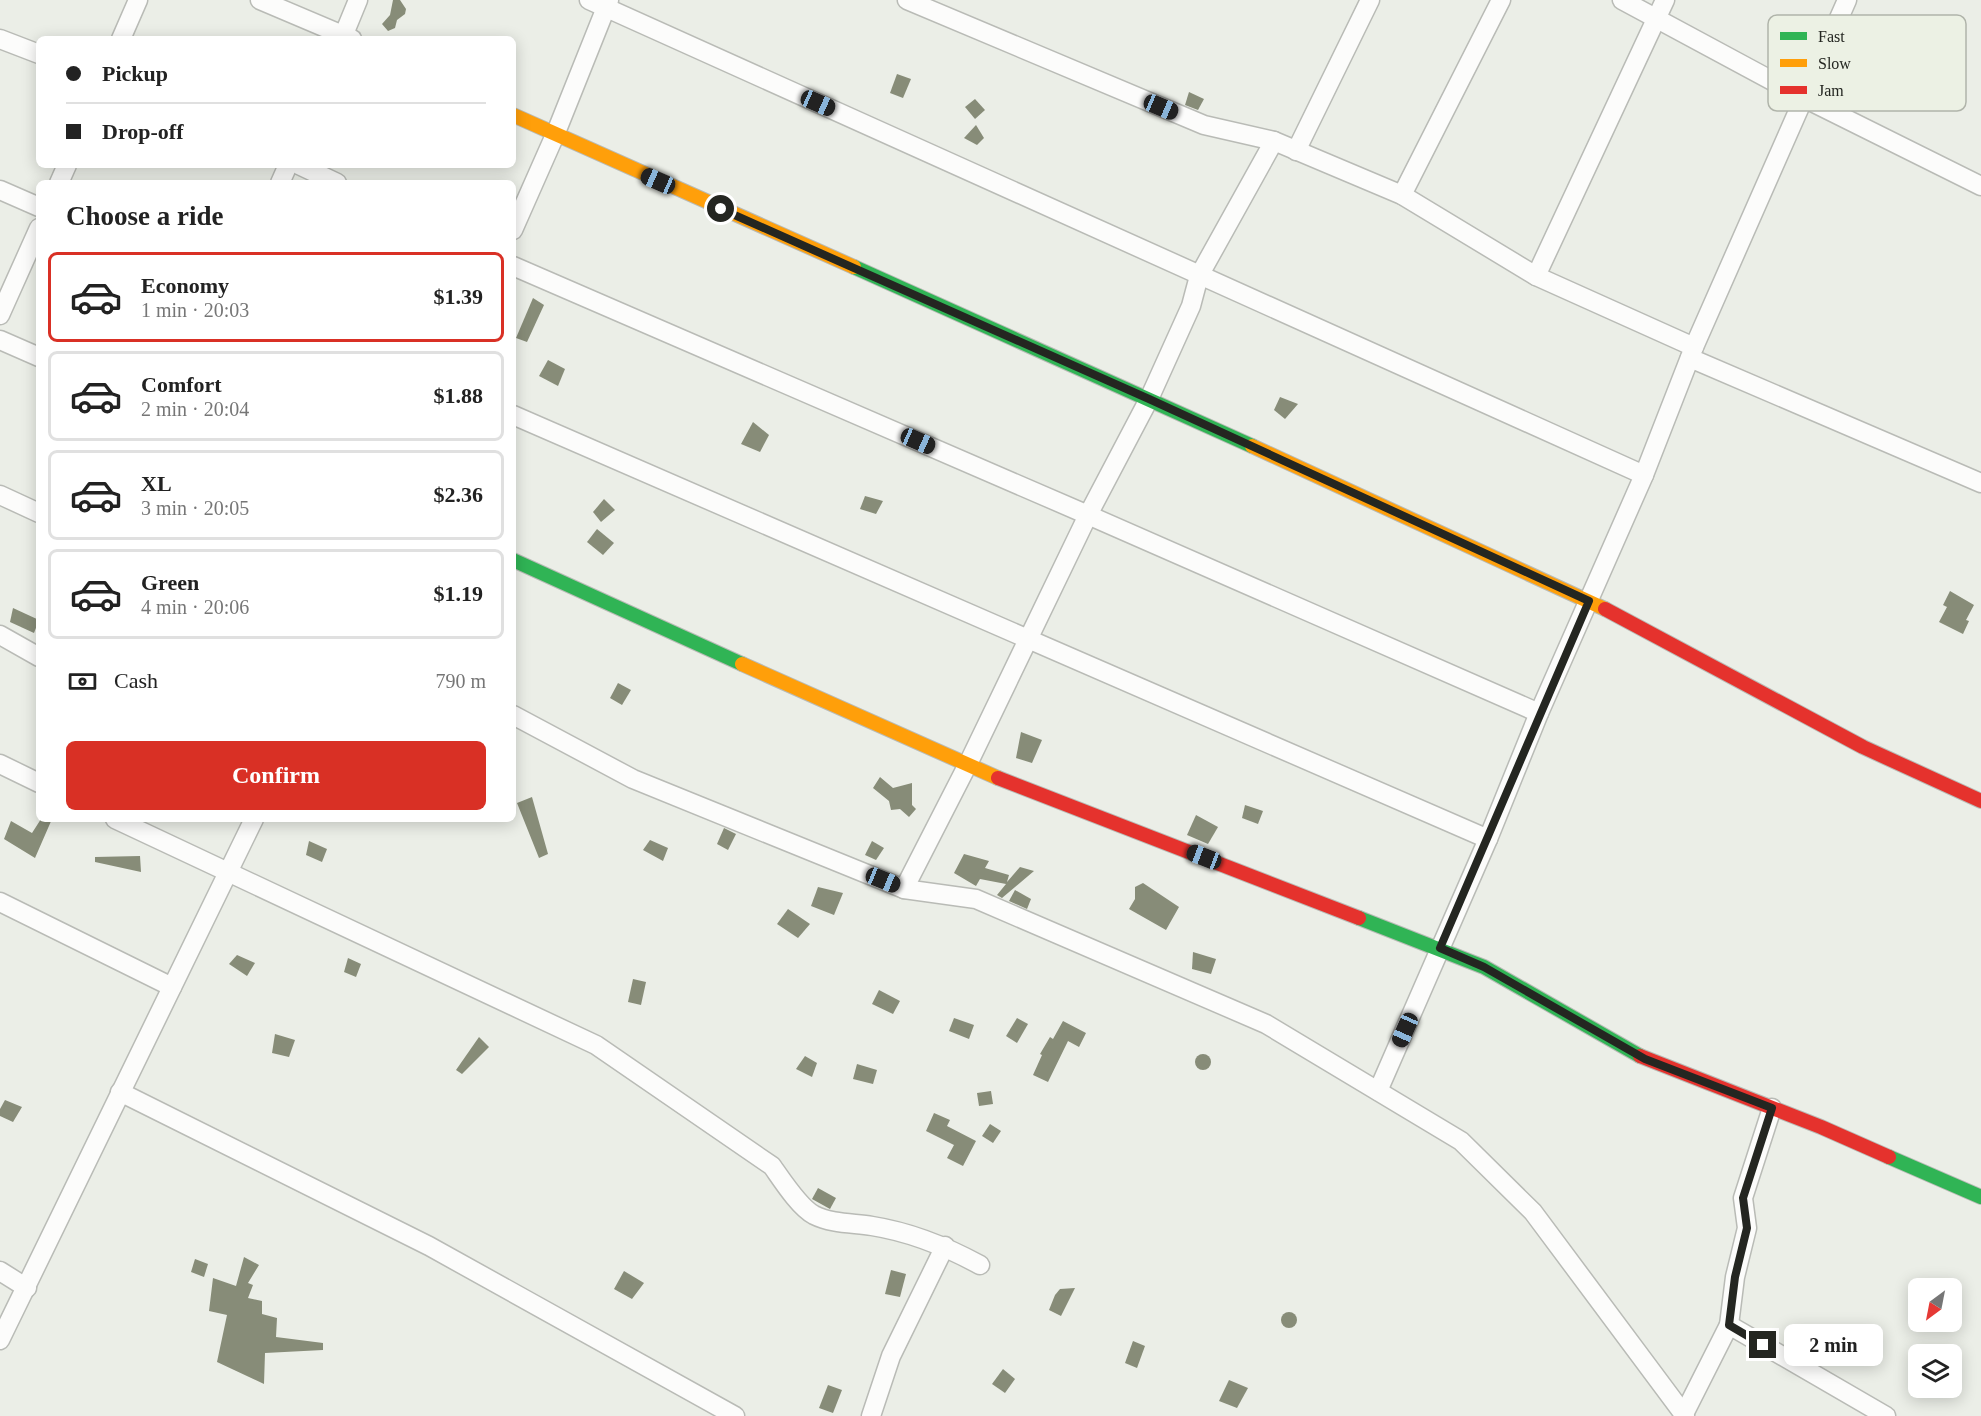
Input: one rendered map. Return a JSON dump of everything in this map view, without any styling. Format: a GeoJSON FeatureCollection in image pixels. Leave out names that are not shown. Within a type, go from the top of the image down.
{"type":"FeatureCollection","features":[{"type":"Feature","properties":{"kind":"street"},"geometry":{"type":"LineString","coordinates":[[122,36],[138,0]]}},
{"type":"Feature","properties":{"kind":"street"},"geometry":{"type":"LineString","coordinates":[[260,0],[341,36]]}},
{"type":"Feature","properties":{"kind":"street"},"geometry":{"type":"LineString","coordinates":[[347,36],[358,0]]}},
{"type":"Feature","properties":{"kind":"street"},"geometry":{"type":"LineString","coordinates":[[589,0],[608,4],[1199,276],[1644,475]]}},
{"type":"Feature","properties":{"kind":"street"},"geometry":{"type":"LineString","coordinates":[[907,0],[1204,125],[1274,141],[1402,195],[1536,276],[1692,353],[1981,483]]}},
{"type":"Feature","properties":{"kind":"street"},"geometry":{"type":"LineString","coordinates":[[1296,151],[1370,0]]}},
{"type":"Feature","properties":{"kind":"street"},"geometry":{"type":"LineString","coordinates":[[1402,195],[1501,0]]}},
{"type":"Feature","properties":{"kind":"street"},"geometry":{"type":"LineString","coordinates":[[1622,0],[1768,79]]}},
{"type":"Feature","properties":{"kind":"street"},"geometry":{"type":"LineString","coordinates":[[1536,276],[1665,0]]}},
{"type":"Feature","properties":{"kind":"street"},"geometry":{"type":"LineString","coordinates":[[1840,15],[1847,0]]}},
{"type":"Feature","properties":{"kind":"street"},"geometry":{"type":"LineString","coordinates":[[516,223],[555,135],[608,4]]}},
{"type":"Feature","properties":{"kind":"street"},"geometry":{"type":"LineString","coordinates":[[0,39],[36,53]]}},
{"type":"Feature","properties":{"kind":"street"},"geometry":{"type":"LineString","coordinates":[[1378,1091],[1488,839],[1539,713],[1644,475],[1692,353],[1798,111]]}},
{"type":"Feature","properties":{"kind":"street"},"geometry":{"type":"LineString","coordinates":[[1830,111],[1981,186]]}},
{"type":"Feature","properties":{"kind":"street"},"geometry":{"type":"LineString","coordinates":[[516,116],[1149,399],[1589,601],[1863,747],[1981,801]]}},
{"type":"Feature","properties":{"kind":"street"},"geometry":{"type":"LineString","coordinates":[[904,889],[967,766],[1027,638],[1149,399],[1191,306],[1199,276],[1274,141]]}},
{"type":"Feature","properties":{"kind":"street"},"geometry":{"type":"LineString","coordinates":[[305,168],[331,180]]}},
{"type":"Feature","properties":{"kind":"street"},"geometry":{"type":"LineString","coordinates":[[0,190],[36,206]]}},
{"type":"Feature","properties":{"kind":"street"},"geometry":{"type":"LineString","coordinates":[[0,315],[36,235]]}},
{"type":"Feature","properties":{"kind":"street"},"geometry":{"type":"LineString","coordinates":[[516,267],[1539,713]]}},
{"type":"Feature","properties":{"kind":"street"},"geometry":{"type":"LineString","coordinates":[[0,340],[36,356]]}},
{"type":"Feature","properties":{"kind":"street"},"geometry":{"type":"LineString","coordinates":[[516,416],[1488,839]]}},
{"type":"Feature","properties":{"kind":"street"},"geometry":{"type":"LineString","coordinates":[[0,495],[36,512]]}},
{"type":"Feature","properties":{"kind":"street"},"geometry":{"type":"LineString","coordinates":[[516,561],[967,766],[1484,967],[1645,1059],[1772,1108],[1981,1197]]}},
{"type":"Feature","properties":{"kind":"street"},"geometry":{"type":"LineString","coordinates":[[0,635],[36,655]]}},
{"type":"Feature","properties":{"kind":"street"},"geometry":{"type":"LineString","coordinates":[[516,717],[633,779],[904,889],[976,899],[1266,1024],[1461,1141],[1533,1212],[1684,1415],[1729,1325],[1735,1277],[1747,1228],[1743,1198],[1772,1108]]}},
{"type":"Feature","properties":{"kind":"street"},"geometry":{"type":"LineString","coordinates":[[0,764],[36,782]]}},
{"type":"Feature","properties":{"kind":"street"},"geometry":{"type":"LineString","coordinates":[[121,822],[596,1045],[772,1166],[789,1189],[813,1214],[843,1224],[873,1226],[945,1246],[980,1265]]}},
{"type":"Feature","properties":{"kind":"street"},"geometry":{"type":"LineString","coordinates":[[0,1340],[171,987],[230,873],[253,822]]}},
{"type":"Feature","properties":{"kind":"street"},"geometry":{"type":"LineString","coordinates":[[0,902],[171,987]]}},
{"type":"Feature","properties":{"kind":"street"},"geometry":{"type":"LineString","coordinates":[[120,1092],[429,1246],[735,1416]]}},
{"type":"Feature","properties":{"kind":"street"},"geometry":{"type":"LineString","coordinates":[[872,1416],[891,1356],[945,1246]]}},
{"type":"Feature","properties":{"kind":"street"},"geometry":{"type":"LineString","coordinates":[[0,1271],[27,1288]]}},
{"type":"Feature","properties":{"kind":"street"},"geometry":{"type":"LineString","coordinates":[[1729,1325],[1886,1416]]}},
{"type":"Feature","properties":{"kind":"building"},"geometry":{"type":"Polygon","coordinates":[[[393,0],[400,0],[406,9],[405,14],[397,20],[395,28],[388,31],[382,24],[390,15],[393,0]]]}},
{"type":"Feature","properties":{"kind":"building"},"geometry":{"type":"Polygon","coordinates":[[[897,74],[911,79],[903,98],[890,93],[897,74]]]}},
{"type":"Feature","properties":{"kind":"building"},"geometry":{"type":"Polygon","coordinates":[[[1189,92],[1204,99],[1198,110],[1185,105],[1189,92]]]}},
{"type":"Feature","properties":{"kind":"building"},"geometry":{"type":"Polygon","coordinates":[[[975,99],[985,110],[975,119],[965,107],[975,99]]]}},
{"type":"Feature","properties":{"kind":"building"},"geometry":{"type":"Polygon","coordinates":[[[976,125],[984,138],[977,145],[964,138],[976,125]]]}},
{"type":"Feature","properties":{"kind":"building"},"geometry":{"type":"Polygon","coordinates":[[[533,298],[544,305],[527,342],[516,338],[533,298]]]}},
{"type":"Feature","properties":{"kind":"building"},"geometry":{"type":"Polygon","coordinates":[[[548,360],[565,369],[558,386],[539,376],[548,360]]]}},
{"type":"Feature","properties":{"kind":"building"},"geometry":{"type":"Polygon","coordinates":[[[1280,397],[1298,404],[1285,419],[1274,410],[1280,397]]]}},
{"type":"Feature","properties":{"kind":"building"},"geometry":{"type":"Polygon","coordinates":[[[753,422],[769,435],[760,452],[741,444],[753,422]]]}},
{"type":"Feature","properties":{"kind":"building"},"geometry":{"type":"Polygon","coordinates":[[[865,496],[883,501],[876,514],[860,509],[865,496]]]}},
{"type":"Feature","properties":{"kind":"building"},"geometry":{"type":"Polygon","coordinates":[[[604,499],[615,510],[601,522],[593,512],[604,499]]]}},
{"type":"Feature","properties":{"kind":"building"},"geometry":{"type":"Polygon","coordinates":[[[597,529],[614,543],[603,555],[587,542],[597,529]]]}},
{"type":"Feature","properties":{"kind":"building"},"geometry":{"type":"Polygon","coordinates":[[[1950,591],[1974,605],[1966,620],[1969,621],[1963,634],[1939,622],[1947,607],[1943,605],[1950,591]]]}},
{"type":"Feature","properties":{"kind":"building"},"geometry":{"type":"Polygon","coordinates":[[[13,608],[36,619],[36,628],[34,633],[10,622],[13,608]]]}},
{"type":"Feature","properties":{"kind":"building"},"geometry":{"type":"Polygon","coordinates":[[[618,683],[631,690],[622,705],[610,698],[618,683]]]}},
{"type":"Feature","properties":{"kind":"building"},"geometry":{"type":"Polygon","coordinates":[[[1021,732],[1042,740],[1032,763],[1016,758],[1021,732]]]}},
{"type":"Feature","properties":{"kind":"building"},"geometry":{"type":"Polygon","coordinates":[[[880,777],[893,788],[912,783],[912,805],[916,809],[909,817],[900,809],[891,810],[889,801],[873,788],[880,777]]]}},
{"type":"Feature","properties":{"kind":"building"},"geometry":{"type":"Polygon","coordinates":[[[532,797],[548,854],[539,858],[517,803],[532,797]]]}},
{"type":"Feature","properties":{"kind":"building"},"geometry":{"type":"Polygon","coordinates":[[[1245,805],[1263,811],[1258,824],[1242,818],[1245,805]]]}},
{"type":"Feature","properties":{"kind":"building"},"geometry":{"type":"Polygon","coordinates":[[[1196,815],[1218,827],[1208,844],[1187,835],[1196,815]]]}},
{"type":"Feature","properties":{"kind":"building"},"geometry":{"type":"Polygon","coordinates":[[[11,821],[32,833],[39,822],[51,822],[35,858],[4,839],[11,821]]]}},
{"type":"Feature","properties":{"kind":"building"},"geometry":{"type":"Polygon","coordinates":[[[724,828],[736,834],[728,850],[717,844],[724,828]]]}},
{"type":"Feature","properties":{"kind":"building"},"geometry":{"type":"Polygon","coordinates":[[[650,840],[668,848],[663,861],[643,850],[650,840]]]}},
{"type":"Feature","properties":{"kind":"building"},"geometry":{"type":"Polygon","coordinates":[[[309,841],[327,849],[322,862],[306,855],[309,841]]]}},
{"type":"Feature","properties":{"kind":"building"},"geometry":{"type":"Polygon","coordinates":[[[872,841],[884,848],[876,860],[865,855],[872,841]]]}},
{"type":"Feature","properties":{"kind":"building"},"geometry":{"type":"Polygon","coordinates":[[[964,854],[989,861],[985,868],[1009,875],[1007,882],[1020,867],[1034,871],[1002,898],[997,895],[1006,884],[980,879],[976,886],[954,873],[964,854]]]}},
{"type":"Feature","properties":{"kind":"building"},"geometry":{"type":"Polygon","coordinates":[[[140,856],[141,872],[95,862],[95,857],[140,856]]]}},
{"type":"Feature","properties":{"kind":"building"},"geometry":{"type":"Polygon","coordinates":[[[1143,883],[1179,907],[1166,930],[1129,909],[1135,899],[1135,887],[1143,883]]]}},
{"type":"Feature","properties":{"kind":"building"},"geometry":{"type":"Polygon","coordinates":[[[818,887],[843,893],[834,915],[811,906],[818,887]]]}},
{"type":"Feature","properties":{"kind":"building"},"geometry":{"type":"Polygon","coordinates":[[[1015,890],[1031,899],[1027,909],[1009,901],[1015,890]]]}},
{"type":"Feature","properties":{"kind":"building"},"geometry":{"type":"Polygon","coordinates":[[[788,909],[810,924],[798,938],[777,924],[788,909]]]}},
{"type":"Feature","properties":{"kind":"building"},"geometry":{"type":"Polygon","coordinates":[[[1193,952],[1216,959],[1211,974],[1192,969],[1193,952]]]}},
{"type":"Feature","properties":{"kind":"building"},"geometry":{"type":"Polygon","coordinates":[[[237,955],[255,963],[247,976],[229,964],[237,955]]]}},
{"type":"Feature","properties":{"kind":"building"},"geometry":{"type":"Polygon","coordinates":[[[348,958],[361,964],[356,977],[344,972],[348,958]]]}},
{"type":"Feature","properties":{"kind":"building"},"geometry":{"type":"Polygon","coordinates":[[[633,979],[646,982],[641,1005],[628,1002],[633,979]]]}},
{"type":"Feature","properties":{"kind":"building"},"geometry":{"type":"Polygon","coordinates":[[[879,990],[900,1001],[893,1014],[872,1004],[879,990]]]}},
{"type":"Feature","properties":{"kind":"building"},"geometry":{"type":"Polygon","coordinates":[[[954,1018],[974,1025],[969,1039],[949,1031],[954,1018]]]}},
{"type":"Feature","properties":{"kind":"building"},"geometry":{"type":"Polygon","coordinates":[[[1017,1018],[1028,1024],[1017,1043],[1006,1036],[1017,1018]]]}},
{"type":"Feature","properties":{"kind":"building"},"geometry":{"type":"Polygon","coordinates":[[[1063,1021],[1086,1033],[1079,1047],[1068,1041],[1048,1082],[1033,1075],[1042,1055],[1040,1054],[1050,1037],[1053,1039],[1063,1021]]]}},
{"type":"Feature","properties":{"kind":"building"},"geometry":{"type":"Polygon","coordinates":[[[275,1034],[295,1040],[289,1057],[272,1053],[275,1034]]]}},
{"type":"Feature","properties":{"kind":"building"},"geometry":{"type":"Polygon","coordinates":[[[479,1037],[489,1047],[462,1074],[456,1070],[479,1037]]]}},
{"type":"Feature","properties":{"kind":"building"},"geometry":{"type":"Polygon","coordinates":[[[1200,1054],[1206,1054],[1211,1062],[1209,1068],[1200,1070],[1195,1065],[1195,1059],[1200,1054]]]}},
{"type":"Feature","properties":{"kind":"building"},"geometry":{"type":"Polygon","coordinates":[[[805,1056],[817,1063],[812,1077],[796,1069],[805,1056]]]}},
{"type":"Feature","properties":{"kind":"building"},"geometry":{"type":"Polygon","coordinates":[[[857,1064],[877,1070],[873,1084],[853,1079],[857,1064]]]}},
{"type":"Feature","properties":{"kind":"building"},"geometry":{"type":"Polygon","coordinates":[[[991,1091],[993,1104],[979,1106],[977,1093],[991,1091]]]}},
{"type":"Feature","properties":{"kind":"building"},"geometry":{"type":"Polygon","coordinates":[[[5,1100],[22,1107],[13,1122],[0,1116],[0,1109],[5,1100]]]}},
{"type":"Feature","properties":{"kind":"building"},"geometry":{"type":"Polygon","coordinates":[[[934,1113],[950,1120],[947,1126],[976,1141],[963,1166],[947,1158],[954,1145],[926,1131],[934,1113]]]}},
{"type":"Feature","properties":{"kind":"building"},"geometry":{"type":"Polygon","coordinates":[[[990,1124],[1001,1131],[993,1143],[982,1136],[990,1124]]]}},
{"type":"Feature","properties":{"kind":"building"},"geometry":{"type":"Polygon","coordinates":[[[818,1188],[836,1198],[830,1209],[812,1199],[818,1188]]]}},
{"type":"Feature","properties":{"kind":"building"},"geometry":{"type":"Polygon","coordinates":[[[244,1257],[259,1265],[248,1283],[253,1285],[248,1298],[262,1301],[262,1314],[277,1318],[276,1337],[323,1343],[323,1350],[265,1353],[264,1384],[217,1362],[227,1315],[209,1311],[213,1278],[236,1286],[244,1257]]]}},
{"type":"Feature","properties":{"kind":"building"},"geometry":{"type":"Polygon","coordinates":[[[195,1259],[208,1264],[204,1277],[191,1272],[195,1259]]]}},
{"type":"Feature","properties":{"kind":"building"},"geometry":{"type":"Polygon","coordinates":[[[891,1270],[906,1274],[900,1297],[885,1294],[891,1270]]]}},
{"type":"Feature","properties":{"kind":"building"},"geometry":{"type":"Polygon","coordinates":[[[624,1271],[644,1283],[632,1299],[614,1289],[624,1271]]]}},
{"type":"Feature","properties":{"kind":"building"},"geometry":{"type":"Polygon","coordinates":[[[1075,1288],[1061,1316],[1049,1310],[1060,1289],[1075,1288]]]}},
{"type":"Feature","properties":{"kind":"building"},"geometry":{"type":"Polygon","coordinates":[[[1289,1312],[1295,1314],[1297,1320],[1295,1326],[1289,1328],[1283,1326],[1281,1320],[1283,1314],[1289,1312]]]}},
{"type":"Feature","properties":{"kind":"building"},"geometry":{"type":"Polygon","coordinates":[[[1133,1341],[1145,1346],[1137,1368],[1125,1363],[1133,1341]]]}},
{"type":"Feature","properties":{"kind":"building"},"geometry":{"type":"Polygon","coordinates":[[[1003,1369],[1015,1379],[1005,1393],[992,1384],[1003,1369]]]}},
{"type":"Feature","properties":{"kind":"building"},"geometry":{"type":"Polygon","coordinates":[[[1229,1380],[1248,1388],[1237,1408],[1219,1401],[1229,1380]]]}},
{"type":"Feature","properties":{"kind":"building"},"geometry":{"type":"Polygon","coordinates":[[[828,1385],[842,1390],[833,1413],[819,1408],[828,1385]]]}},
{"type":"Feature","properties":{"kind":"traffic: fast"},"geometry":{"type":"LineString","coordinates":[[854,267],[1252,446]]}},
{"type":"Feature","properties":{"kind":"traffic: fast"},"geometry":{"type":"LineString","coordinates":[[516,561],[742,664]]}},
{"type":"Feature","properties":{"kind":"traffic: fast"},"geometry":{"type":"LineString","coordinates":[[1359,918],[1484,967],[1640,1056]]}},
{"type":"Feature","properties":{"kind":"traffic: fast"},"geometry":{"type":"LineString","coordinates":[[1889,1157],[1981,1197]]}},
{"type":"Feature","properties":{"kind":"traffic: slow"},"geometry":{"type":"LineString","coordinates":[[516,116],[854,267]]}},
{"type":"Feature","properties":{"kind":"traffic: slow"},"geometry":{"type":"LineString","coordinates":[[1252,446],[1605,609]]}},
{"type":"Feature","properties":{"kind":"traffic: slow"},"geometry":{"type":"LineString","coordinates":[[742,664],[998,778]]}},
{"type":"Feature","properties":{"kind":"traffic: jam"},"geometry":{"type":"LineString","coordinates":[[1605,609],[1863,747],[1981,801]]}},
{"type":"Feature","properties":{"kind":"traffic: jam"},"geometry":{"type":"LineString","coordinates":[[998,778],[1359,918]]}},
{"type":"Feature","properties":{"kind":"traffic: jam"},"geometry":{"type":"LineString","coordinates":[[1640,1056],[1821,1127],[1889,1157]]}},
{"type":"Feature","properties":{"kind":"route"},"geometry":{"type":"LineString","coordinates":[[721,209],[1149,399],[1589,601],[1440,948],[1484,967],[1645,1059],[1772,1108],[1743,1198],[1747,1228],[1735,1277],[1729,1325],[1763,1345]]}}]}
